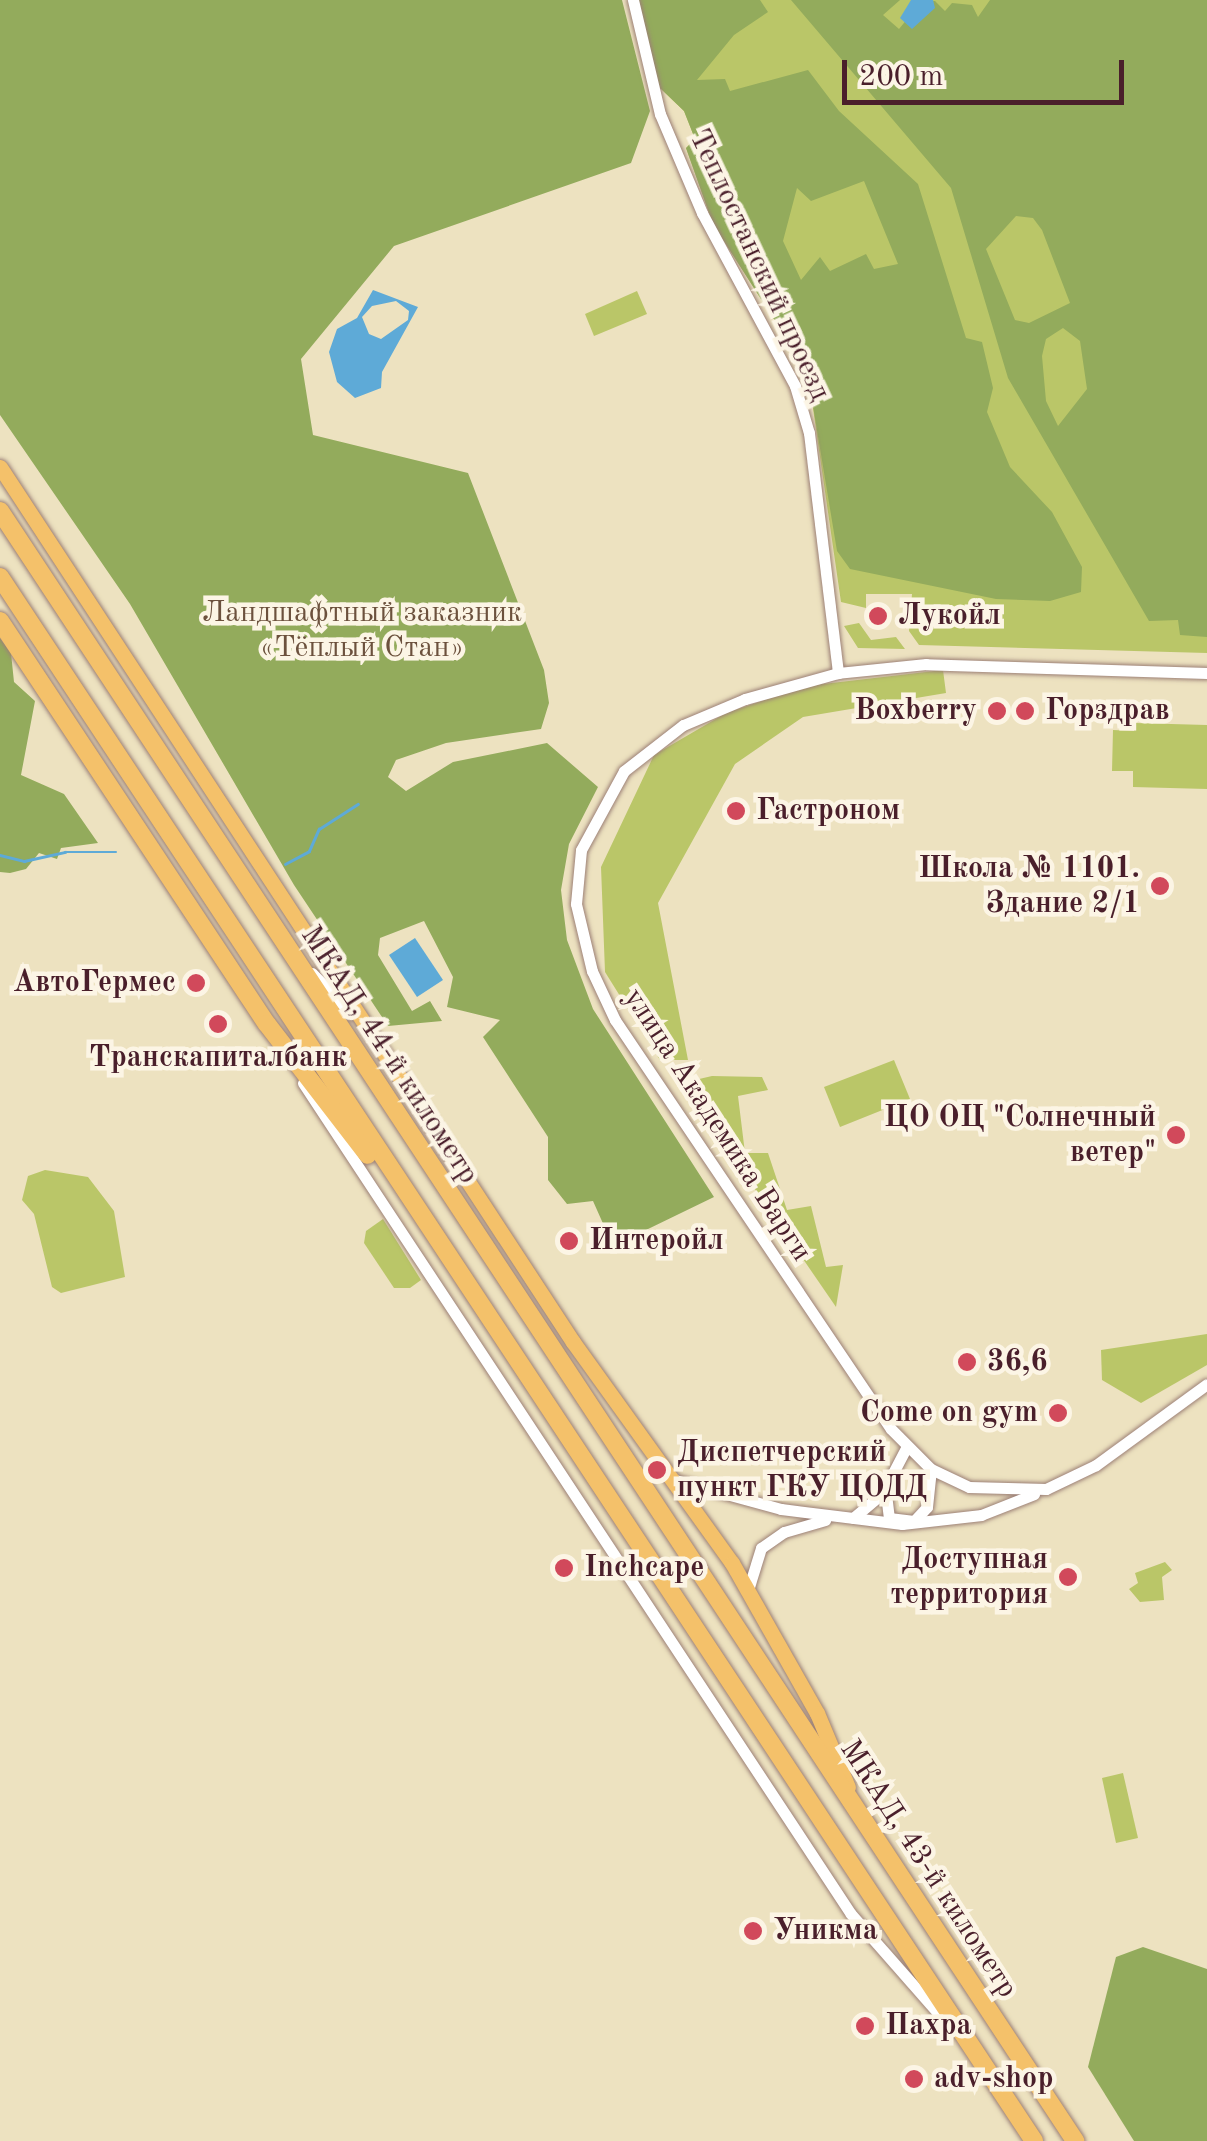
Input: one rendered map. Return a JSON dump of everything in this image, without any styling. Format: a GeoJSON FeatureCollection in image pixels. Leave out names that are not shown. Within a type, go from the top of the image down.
{"type":"FeatureCollection","features":[{"type":"Feature","properties":{"kind":"highway","name":"МКАД, 44-й километр"},"geometry":{"type":"LineString","coordinates":[[0,511],[735,1627]]}},
{"type":"Feature","properties":{"kind":"highway","name":"МКАД, 44-й километр"},"geometry":{"type":"LineString","coordinates":[[0,577],[703,1644]]}},
{"type":"Feature","properties":{"kind":"highway"},"geometry":{"type":"LineString","coordinates":[[0,620],[267,1024],[418,1214]]}},
{"type":"Feature","properties":{"kind":"highway","name":"МКАД, 43-й километр"},"geometry":{"type":"LineString","coordinates":[[735,1627],[1075,2141]]}},
{"type":"Feature","properties":{"kind":"highway","name":"МКАД, 43-й километр"},"geometry":{"type":"LineString","coordinates":[[703,1644],[1034,2141]]}},
{"type":"Feature","properties":{"kind":"main road"},"geometry":{"type":"LineString","coordinates":[[0,467],[573,1342],[676,1480],[748,1590],[817,1713],[862,1819]]}},
{"type":"Feature","properties":{"kind":"street","name":"Теплостанский проезд"},"geometry":{"type":"LineString","coordinates":[[633,0],[660,114],[702,212],[795,386],[809,432],[838,673]]}},
{"type":"Feature","properties":{"kind":"street","name":"улица Академика Варги"},"geometry":{"type":"LineString","coordinates":[[1207,672],[949,664],[838,673],[715,710],[644,752],[594,818],[581,850],[576,904],[592,971],[615,1020],[906,1448],[931,1470],[970,1488],[1016,1492],[1056,1484],[1096,1465],[1207,1384]]}},
{"type":"Feature","properties":{"kind":"street"},"geometry":{"type":"LineString","coordinates":[[283,944],[372,1034]]}},
{"type":"Feature","properties":{"kind":"street"},"geometry":{"type":"LineString","coordinates":[[267,1024],[338,1140],[533,1426],[547,1458],[680,1663],[851,1914],[971,2046]]}},
{"type":"Feature","properties":{"kind":"street"},"geometry":{"type":"LineString","coordinates":[[748,1590],[752,1562],[772,1539],[800,1525],[847,1520],[870,1509],[906,1448]]}},
{"type":"Feature","properties":{"kind":"street"},"geometry":{"type":"LineString","coordinates":[[902,1524],[927,1507],[931,1470]]}},
{"type":"Feature","properties":{"kind":"street"},"geometry":{"type":"LineString","coordinates":[[676,1480],[847,1520],[902,1524],[981,1516],[1056,1484]]}},
{"type":"Feature","properties":{"kind":"street"},"geometry":{"type":"LineString","coordinates":[[890,1481],[884,1509],[902,1524]]}},
{"type":"Feature","properties":{"kind":"green space","name":"Ландшафтный заказник «Тёплый Стан»"},"geometry":{"type":"Polygon","coordinates":[[[0,0],[622,0],[650,111],[631,163],[394,246],[301,359],[313,435],[468,473],[544,670],[549,703],[541,729],[446,743],[396,760],[388,777],[406,791],[453,762],[547,743],[598,787],[569,844],[561,890],[567,940],[593,1009],[714,1197],[613,1246],[593,1201],[567,1204],[548,1180],[548,1137],[483,1037],[500,1020],[447,1007],[453,977],[424,921],[380,938],[378,955],[412,1011],[430,1001],[442,1021],[388,1026],[294,885],[130,604],[0,415],[0,0]]]}},
{"type":"Feature","properties":{"kind":"green space"},"geometry":{"type":"Polygon","coordinates":[[[637,0],[1207,0],[1207,653],[919,645],[909,631],[912,594],[866,594],[866,608],[841,602],[810,388],[793,349],[713,224],[686,148],[695,139],[684,111],[660,88],[637,0]]]}},
{"type":"Feature","properties":{"kind":"green space"},"geometry":{"type":"Polygon","coordinates":[[[637,0],[760,0],[768,12],[734,35],[697,80],[725,79],[730,91],[808,70],[839,111],[918,184],[966,338],[982,342],[993,388],[987,412],[1010,467],[1052,512],[1082,567],[1081,592],[1050,601],[996,599],[850,569],[837,551],[810,388],[793,349],[713,224],[686,148],[695,139],[684,111],[660,88],[637,0]],[[864,181],[811,201],[797,188],[783,241],[801,280],[820,257],[830,271],[866,254],[874,269],[898,264],[864,181]]]}},
{"type":"Feature","properties":{"kind":"green space"},"geometry":{"type":"Polygon","coordinates":[[[791,0],[900,0],[883,15],[899,29],[921,2],[935,1],[945,11],[952,3],[972,5],[978,17],[990,0],[1207,0],[1207,637],[1180,635],[1178,620],[1149,621],[1008,378],[951,188],[791,0]],[[1016,216],[986,249],[1015,320],[1029,323],[1070,303],[1042,230],[1033,218],[1016,216]],[[1063,328],[1046,339],[1042,356],[1046,401],[1058,426],[1087,389],[1080,341],[1063,328]]]}},
{"type":"Feature","properties":{"kind":"green space"},"geometry":{"type":"Polygon","coordinates":[[[637,291],[647,314],[594,336],[585,314],[637,291]]]}},
{"type":"Feature","properties":{"kind":"green space"},"geometry":{"type":"Polygon","coordinates":[[[859,623],[871,640],[896,637],[905,649],[858,648],[844,626],[859,623]]]}},
{"type":"Feature","properties":{"kind":"green space"},"geometry":{"type":"Polygon","coordinates":[[[0,638],[11,653],[14,682],[35,701],[21,775],[64,794],[98,843],[61,848],[57,859],[39,853],[26,869],[10,873],[0,872],[0,638]]]}},
{"type":"Feature","properties":{"kind":"green space"},"geometry":{"type":"Polygon","coordinates":[[[943,670],[946,693],[803,717],[735,764],[658,903],[688,1060],[660,1060],[605,972],[601,867],[654,755],[726,713],[806,686],[943,670]]]}},
{"type":"Feature","properties":{"kind":"green space"},"geometry":{"type":"Polygon","coordinates":[[[1135,723],[1207,725],[1207,789],[1133,787],[1133,771],[1112,771],[1113,730],[1134,731],[1135,723]]]}},
{"type":"Feature","properties":{"kind":"green space"},"geometry":{"type":"Polygon","coordinates":[[[894,1060],[910,1099],[840,1127],[824,1087],[894,1060]]]}},
{"type":"Feature","properties":{"kind":"green space"},"geometry":{"type":"Polygon","coordinates":[[[712,1076],[762,1077],[768,1090],[738,1096],[745,1153],[768,1153],[787,1210],[811,1206],[826,1267],[843,1265],[836,1307],[682,1083],[712,1076]]]}},
{"type":"Feature","properties":{"kind":"green space"},"geometry":{"type":"Polygon","coordinates":[[[45,1170],[88,1177],[114,1211],[125,1277],[61,1293],[52,1287],[34,1214],[22,1200],[28,1176],[45,1170]]]}},
{"type":"Feature","properties":{"kind":"green space"},"geometry":{"type":"Polygon","coordinates":[[[383,1219],[421,1280],[410,1288],[394,1288],[364,1243],[366,1231],[383,1219]]]}},
{"type":"Feature","properties":{"kind":"green space"},"geometry":{"type":"Polygon","coordinates":[[[1207,1334],[1207,1365],[1141,1403],[1102,1380],[1101,1350],[1207,1334]]]}},
{"type":"Feature","properties":{"kind":"green space"},"geometry":{"type":"Polygon","coordinates":[[[1165,1562],[1172,1570],[1162,1577],[1164,1600],[1140,1602],[1129,1589],[1138,1583],[1135,1573],[1165,1562]]]}},
{"type":"Feature","properties":{"kind":"green space"},"geometry":{"type":"Polygon","coordinates":[[[1123,1773],[1138,1838],[1116,1843],[1102,1778],[1123,1773]]]}},
{"type":"Feature","properties":{"kind":"green space"},"geometry":{"type":"Polygon","coordinates":[[[1143,1947],[1207,1969],[1207,2141],[1134,2141],[1088,2067],[1116,1957],[1143,1947]]]}},
{"type":"Feature","properties":{"kind":"water"},"geometry":{"type":"Polygon","coordinates":[[[911,0],[933,0],[935,8],[912,29],[900,18],[911,0]]]}},
{"type":"Feature","properties":{"kind":"water"},"geometry":{"type":"Polygon","coordinates":[[[373,290],[418,307],[382,372],[381,388],[355,398],[337,382],[329,352],[337,329],[357,318],[373,290]],[[396,301],[372,306],[362,317],[369,334],[381,339],[408,320],[409,311],[396,301]]]}},
{"type":"Feature","properties":{"kind":"water"},"geometry":{"type":"Polygon","coordinates":[[[415,938],[443,980],[417,997],[389,955],[415,938]]]}},
{"type":"Feature","properties":{"kind":"waterway"},"geometry":{"type":"LineString","coordinates":[[285,864],[309,851],[319,829],[358,804]]}},
{"type":"Feature","properties":{"kind":"waterway"},"geometry":{"type":"LineString","coordinates":[[0,855],[24,861],[65,852],[116,852]]}},
{"type":"Feature","properties":{"kind":"place","name":"Лукойл"},"geometry":{"type":"Point","coordinates":[878,616]}},
{"type":"Feature","properties":{"kind":"place","name":"Boxberry"},"geometry":{"type":"Point","coordinates":[997,711]}},
{"type":"Feature","properties":{"kind":"place","name":"Горздрав"},"geometry":{"type":"Point","coordinates":[1025,711]}},
{"type":"Feature","properties":{"kind":"place","name":"Гастроном"},"geometry":{"type":"Point","coordinates":[736,811]}},
{"type":"Feature","properties":{"kind":"place","name":"Школа № 1101. Здание 2/1"},"geometry":{"type":"Point","coordinates":[1160,886]}},
{"type":"Feature","properties":{"kind":"place","name":"АвтоГермес"},"geometry":{"type":"Point","coordinates":[196,983]}},
{"type":"Feature","properties":{"kind":"place","name":"Транскапиталбанк"},"geometry":{"type":"Point","coordinates":[218,1024]}},
{"type":"Feature","properties":{"kind":"place","name":"ЦО ОЦ \"Солнечный ветер\""},"geometry":{"type":"Point","coordinates":[1176,1135]}},
{"type":"Feature","properties":{"kind":"place","name":"Интеройл"},"geometry":{"type":"Point","coordinates":[569,1241]}},
{"type":"Feature","properties":{"kind":"place","name":"36,6"},"geometry":{"type":"Point","coordinates":[967,1362]}},
{"type":"Feature","properties":{"kind":"place","name":"Come on gym"},"geometry":{"type":"Point","coordinates":[1058,1413]}},
{"type":"Feature","properties":{"kind":"place","name":"Диспетчерский пункт ГКУ ЦОДД"},"geometry":{"type":"Point","coordinates":[657,1470]}},
{"type":"Feature","properties":{"kind":"place","name":"Inchcape"},"geometry":{"type":"Point","coordinates":[564,1568]}},
{"type":"Feature","properties":{"kind":"place","name":"Доступная территория"},"geometry":{"type":"Point","coordinates":[1068,1577]}},
{"type":"Feature","properties":{"kind":"place","name":"Уникма"},"geometry":{"type":"Point","coordinates":[753,1931]}},
{"type":"Feature","properties":{"kind":"place","name":"Пахра"},"geometry":{"type":"Point","coordinates":[865,2026]}},
{"type":"Feature","properties":{"kind":"place","name":"adv-shop"},"geometry":{"type":"Point","coordinates":[914,2079]}}]}
